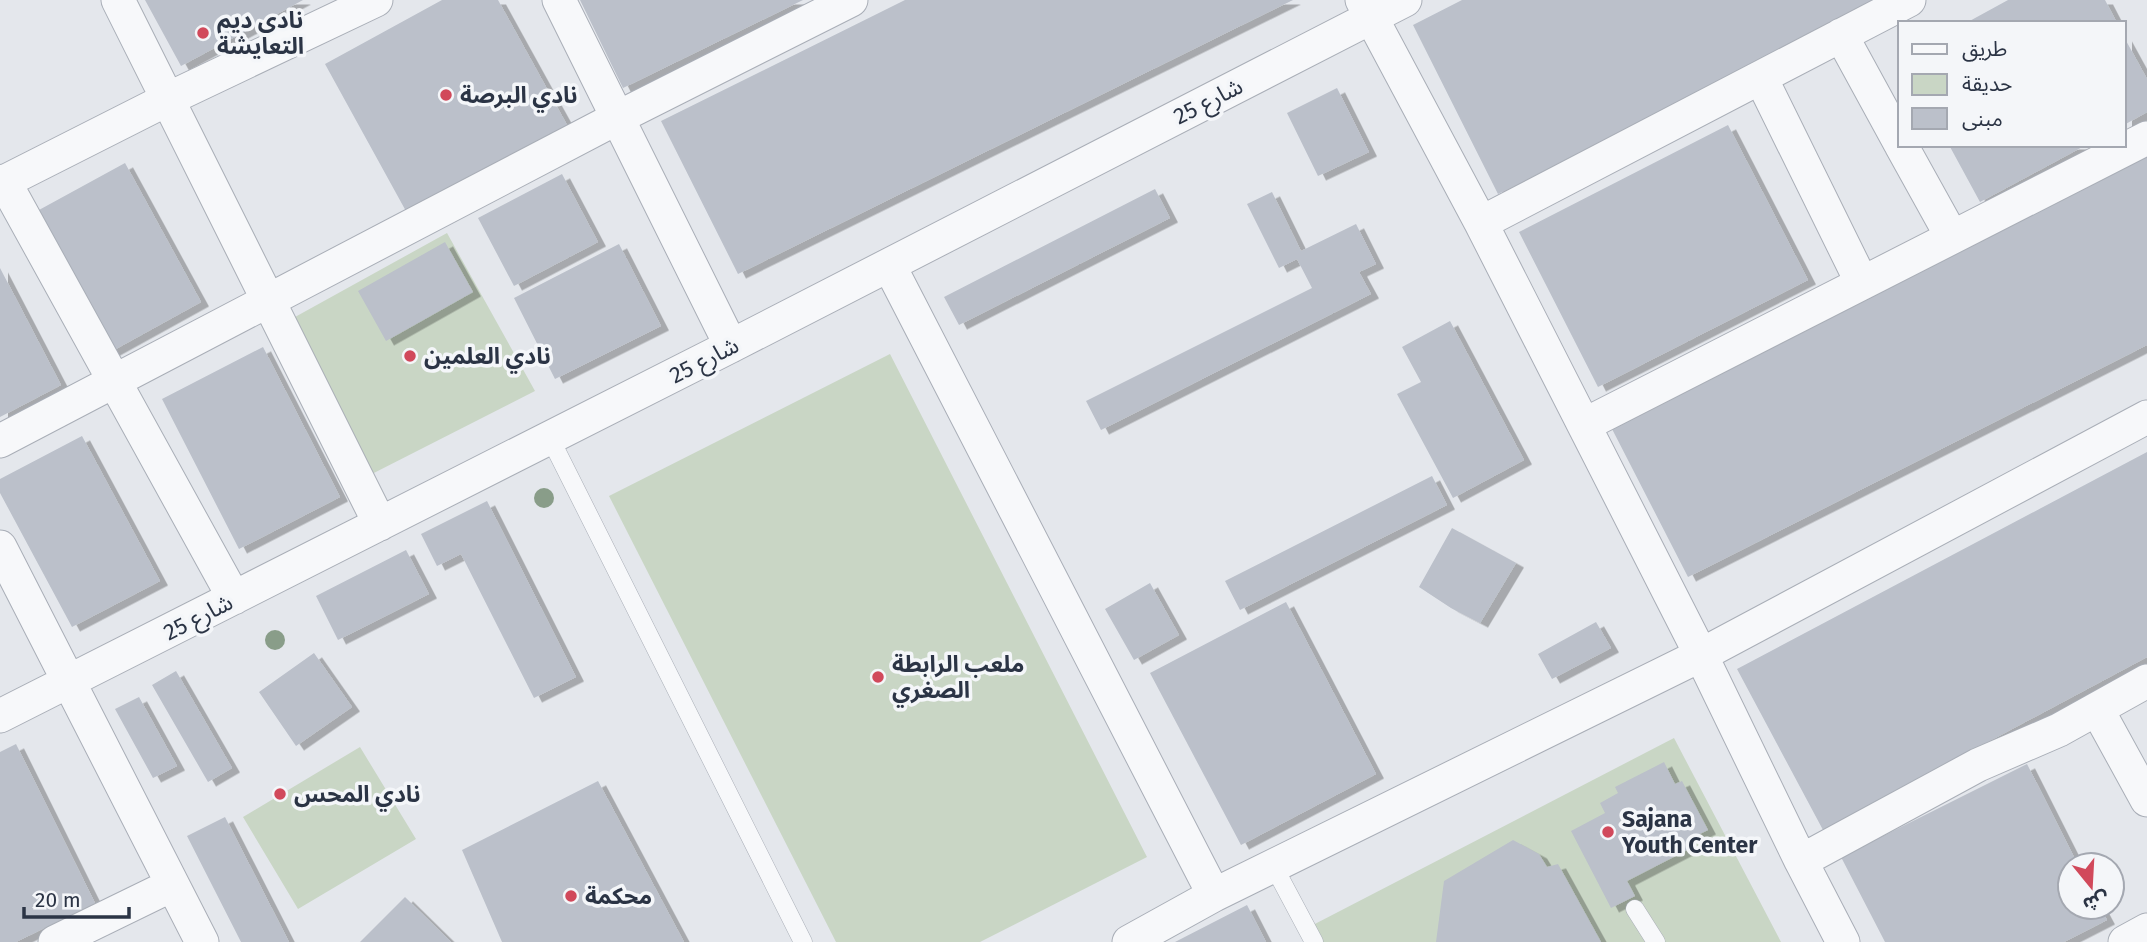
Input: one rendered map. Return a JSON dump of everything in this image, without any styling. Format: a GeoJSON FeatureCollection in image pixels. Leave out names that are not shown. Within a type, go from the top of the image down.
{"type":"FeatureCollection","features":[{"type":"Feature","properties":{"kind":"street"},"geometry":{"type":"LineString","coordinates":[[118,0],[380,524]]}},
{"type":"Feature","properties":{"kind":"street"},"geometry":{"type":"LineString","coordinates":[[234,598],[2,183],[167,99],[376,0]]}},
{"type":"Feature","properties":{"kind":"street"},"geometry":{"type":"LineString","coordinates":[[559,0],[731,346]]}},
{"type":"Feature","properties":{"kind":"street"},"geometry":{"type":"LineString","coordinates":[[0,441],[617,118],[851,0]]}},
{"type":"Feature","properties":{"kind":"street","name":"شارع 25"},"geometry":{"type":"LineString","coordinates":[[0,716],[889,265],[1366,9],[1405,0]]}},
{"type":"Feature","properties":{"kind":"street"},"geometry":{"type":"LineString","coordinates":[[1481,223],[1909,0]]}},
{"type":"Feature","properties":{"kind":"street"},"geometry":{"type":"LineString","coordinates":[[1366,9],[1481,223],[1701,655],[1843,942]]}},
{"type":"Feature","properties":{"kind":"street"},"geometry":{"type":"LineString","coordinates":[[1841,35],[1898,139]]}},
{"type":"Feature","properties":{"kind":"street"},"geometry":{"type":"LineString","coordinates":[[1761,78],[1862,283]]}},
{"type":"Feature","properties":{"kind":"street"},"geometry":{"type":"LineString","coordinates":[[1584,425],[2147,138]]}},
{"type":"Feature","properties":{"kind":"street"},"geometry":{"type":"LineString","coordinates":[[1903,147],[1952,237]]}},
{"type":"Feature","properties":{"kind":"street"},"geometry":{"type":"LineString","coordinates":[[889,265],[1214,895]]}},
{"type":"Feature","properties":{"kind":"street"},"geometry":{"type":"LineString","coordinates":[[1129,942],[1273,865],[1701,655],[2147,417]]}},
{"type":"Feature","properties":{"kind":"street"},"geometry":{"type":"LineString","coordinates":[[0,547],[202,942]]}},
{"type":"Feature","properties":{"kind":"street"},"geometry":{"type":"LineString","coordinates":[[1801,861],[1979,765],[2059,730],[2147,681]]}},
{"type":"Feature","properties":{"kind":"street"},"geometry":{"type":"LineString","coordinates":[[2097,709],[2147,800]]}},
{"type":"Feature","properties":{"kind":"street"},"geometry":{"type":"LineString","coordinates":[[55,942],[172,885]]}},
{"type":"Feature","properties":{"kind":"street"},"geometry":{"type":"LineString","coordinates":[[2125,942],[2147,930]]}},
{"type":"Feature","properties":{"kind":"lane"},"geometry":{"type":"LineString","coordinates":[[550,438],[803,942]]}},
{"type":"Feature","properties":{"kind":"lane"},"geometry":{"type":"LineString","coordinates":[[1273,865],[1314,942]]}},
{"type":"Feature","properties":{"kind":"lane"},"geometry":{"type":"LineString","coordinates":[[1635,909],[1656,942]]}},
{"type":"Feature","properties":{"kind":"green space","name":"نادي العلمين"},"geometry":{"type":"Polygon","coordinates":[[[447,233],[535,391],[364,478],[286,322],[447,233]]]}},
{"type":"Feature","properties":{"kind":"green space","name":"ملعب الرابطة الصغري"},"geometry":{"type":"Polygon","coordinates":[[[890,354],[1147,857],[980,942],[836,942],[609,496],[890,354]]]}},
{"type":"Feature","properties":{"kind":"green space","name":"Sajana Youth Center"},"geometry":{"type":"Polygon","coordinates":[[[1674,738],[1781,942],[1317,942],[1309,927],[1674,738]]]}},
{"type":"Feature","properties":{"kind":"green space"},"geometry":{"type":"Polygon","coordinates":[[[360,747],[416,839],[298,909],[243,817],[360,747]]]}},
{"type":"Feature","properties":{"kind":"building","name":"نادى ديم التعايشة"},"geometry":{"type":"Polygon","coordinates":[[[145,0],[303,0],[181,66],[145,0]]]}},
{"type":"Feature","properties":{"kind":"building","name":"نادي البرصة"},"geometry":{"type":"Polygon","coordinates":[[[442,0],[498,0],[567,125],[407,213],[325,64],[442,0]]]}},
{"type":"Feature","properties":{"kind":"building"},"geometry":{"type":"Polygon","coordinates":[[[580,0],[803,0],[623,88],[580,0]]]}},
{"type":"Feature","properties":{"kind":"building"},"geometry":{"type":"Polygon","coordinates":[[[905,0],[1293,0],[738,274],[661,121],[905,0]]]}},
{"type":"Feature","properties":{"kind":"building"},"geometry":{"type":"Polygon","coordinates":[[[1462,0],[1885,0],[1498,194],[1413,25],[1462,0]]]}},
{"type":"Feature","properties":{"kind":"building"},"geometry":{"type":"Polygon","coordinates":[[[2008,0],[2105,0],[2116,21],[1970,21],[2008,0]]]}},
{"type":"Feature","properties":{"kind":"building"},"geometry":{"type":"Polygon","coordinates":[[[2126,41],[2147,79],[2147,112],[2126,124],[2126,41]]]}},
{"type":"Feature","properties":{"kind":"building"},"geometry":{"type":"Polygon","coordinates":[[[1337,88],[1369,152],[1318,176],[1287,113],[1337,88]]]}},
{"type":"Feature","properties":{"kind":"building"},"geometry":{"type":"Polygon","coordinates":[[[1728,125],[1808,280],[1598,387],[1519,232],[1728,125]]]}},
{"type":"Feature","properties":{"kind":"building"},"geometry":{"type":"Polygon","coordinates":[[[1950,147],[2082,147],[1980,202],[1950,147]]]}},
{"type":"Feature","properties":{"kind":"building"},"geometry":{"type":"Polygon","coordinates":[[[2147,157],[2147,345],[1688,577],[1611,427],[2147,157]]]}},
{"type":"Feature","properties":{"kind":"building"},"geometry":{"type":"Polygon","coordinates":[[[125,163],[201,302],[105,355],[28,216],[125,163]]]}},
{"type":"Feature","properties":{"kind":"building"},"geometry":{"type":"Polygon","coordinates":[[[562,174],[598,242],[514,286],[478,218],[562,174]]]}},
{"type":"Feature","properties":{"kind":"building"},"geometry":{"type":"Polygon","coordinates":[[[1155,189],[1170,218],[959,325],[944,297],[1155,189]]]}},
{"type":"Feature","properties":{"kind":"building"},"geometry":{"type":"Polygon","coordinates":[[[1272,192],[1301,251],[1356,224],[1376,264],[1359,272],[1371,294],[1101,430],[1086,401],[1312,288],[1297,259],[1279,268],[1247,204],[1272,192]]]}},
{"type":"Feature","properties":{"kind":"building"},"geometry":{"type":"Polygon","coordinates":[[[445,242],[473,292],[386,341],[358,291],[445,242]]]}},
{"type":"Feature","properties":{"kind":"building"},"geometry":{"type":"Polygon","coordinates":[[[619,244],[661,326],[555,379],[514,298],[619,244]]]}},
{"type":"Feature","properties":{"kind":"building"},"geometry":{"type":"Polygon","coordinates":[[[0,268],[61,385],[0,417],[0,268]]]}},
{"type":"Feature","properties":{"kind":"building"},"geometry":{"type":"Polygon","coordinates":[[[1450,321],[1524,460],[1453,498],[1397,394],[1421,382],[1402,347],[1450,321]]]}},
{"type":"Feature","properties":{"kind":"building"},"geometry":{"type":"Polygon","coordinates":[[[263,347],[340,497],[239,549],[162,399],[263,347]]]}},
{"type":"Feature","properties":{"kind":"building"},"geometry":{"type":"Polygon","coordinates":[[[82,436],[160,581],[72,627],[0,493],[0,479],[82,436]]]}},
{"type":"Feature","properties":{"kind":"building"},"geometry":{"type":"Polygon","coordinates":[[[2147,452],[2147,657],[1823,830],[1737,669],[2147,452]]]}},
{"type":"Feature","properties":{"kind":"building"},"geometry":{"type":"Polygon","coordinates":[[[1432,476],[1447,505],[1240,610],[1225,581],[1432,476]]]}},
{"type":"Feature","properties":{"kind":"building"},"geometry":{"type":"Polygon","coordinates":[[[487,501],[576,677],[534,698],[461,554],[437,566],[421,534],[487,501]]]}},
{"type":"Feature","properties":{"kind":"building"},"geometry":{"type":"Polygon","coordinates":[[[1452,528],[1516,563],[1480,623],[1419,587],[1452,528]]]}},
{"type":"Feature","properties":{"kind":"building"},"geometry":{"type":"Polygon","coordinates":[[[406,550],[429,594],[338,640],[316,596],[406,550]]]}},
{"type":"Feature","properties":{"kind":"building"},"geometry":{"type":"Polygon","coordinates":[[[1150,583],[1179,635],[1134,660],[1105,609],[1150,583]]]}},
{"type":"Feature","properties":{"kind":"building"},"geometry":{"type":"Polygon","coordinates":[[[1286,602],[1376,774],[1241,845],[1150,673],[1286,602]]]}},
{"type":"Feature","properties":{"kind":"building"},"geometry":{"type":"Polygon","coordinates":[[[1596,622],[1611,648],[1552,679],[1538,654],[1596,622]]]}},
{"type":"Feature","properties":{"kind":"building"},"geometry":{"type":"Polygon","coordinates":[[[314,653],[352,707],[296,746],[259,692],[314,653]]]}},
{"type":"Feature","properties":{"kind":"building"},"geometry":{"type":"Polygon","coordinates":[[[176,671],[232,768],[208,782],[152,685],[176,671]]]}},
{"type":"Feature","properties":{"kind":"building"},"geometry":{"type":"Polygon","coordinates":[[[139,697],[177,766],[153,778],[115,709],[139,697]]]}},
{"type":"Feature","properties":{"kind":"building"},"geometry":{"type":"Polygon","coordinates":[[[16,744],[95,903],[16,942],[0,942],[0,752],[16,744]]]}},
{"type":"Feature","properties":{"kind":"building"},"geometry":{"type":"Polygon","coordinates":[[[1664,762],[1675,784],[1682,781],[1708,830],[1687,840],[1691,848],[1627,881],[1635,896],[1611,908],[1571,831],[1605,813],[1600,803],[1618,793],[1615,787],[1664,762]]]}},
{"type":"Feature","properties":{"kind":"building"},"geometry":{"type":"Polygon","coordinates":[[[2027,764],[2071,851],[2056,851],[2056,921],[2105,921],[2064,942],[1885,942],[1841,857],[2027,764]]]}},
{"type":"Feature","properties":{"kind":"building","name":"محكمة"},"geometry":{"type":"Polygon","coordinates":[[[598,781],[684,942],[502,942],[462,850],[598,781]]]}},
{"type":"Feature","properties":{"kind":"building"},"geometry":{"type":"Polygon","coordinates":[[[225,817],[289,942],[241,942],[187,836],[225,817]]]}},
{"type":"Feature","properties":{"kind":"building"},"geometry":{"type":"Polygon","coordinates":[[[1513,840],[1539,854],[1547,867],[1558,864],[1601,942],[1436,942],[1444,881],[1513,840]]]}},
{"type":"Feature","properties":{"kind":"building"},"geometry":{"type":"Polygon","coordinates":[[[405,897],[451,942],[360,942],[405,897]]]}},
{"type":"Feature","properties":{"kind":"building"},"geometry":{"type":"Polygon","coordinates":[[[1247,905],[1266,942],[1175,942],[1247,905]]]}},
{"type":"Feature","properties":{"kind":"place","name":"نادى ديم التعايشة"},"geometry":{"type":"Point","coordinates":[203,33]}},
{"type":"Feature","properties":{"kind":"place","name":"نادي البرصة"},"geometry":{"type":"Point","coordinates":[446,95]}},
{"type":"Feature","properties":{"kind":"place","name":"نادي العلمين"},"geometry":{"type":"Point","coordinates":[410,356]}},
{"type":"Feature","properties":{"kind":"place","name":"ملعب الرابطة الصغري"},"geometry":{"type":"Point","coordinates":[878,677]}},
{"type":"Feature","properties":{"kind":"place","name":"نادي المحس"},"geometry":{"type":"Point","coordinates":[280,794]}},
{"type":"Feature","properties":{"kind":"place","name":"Sajana Youth Center"},"geometry":{"type":"Point","coordinates":[1608,832]}},
{"type":"Feature","properties":{"kind":"place","name":"محكمة"},"geometry":{"type":"Point","coordinates":[571,896]}}]}
